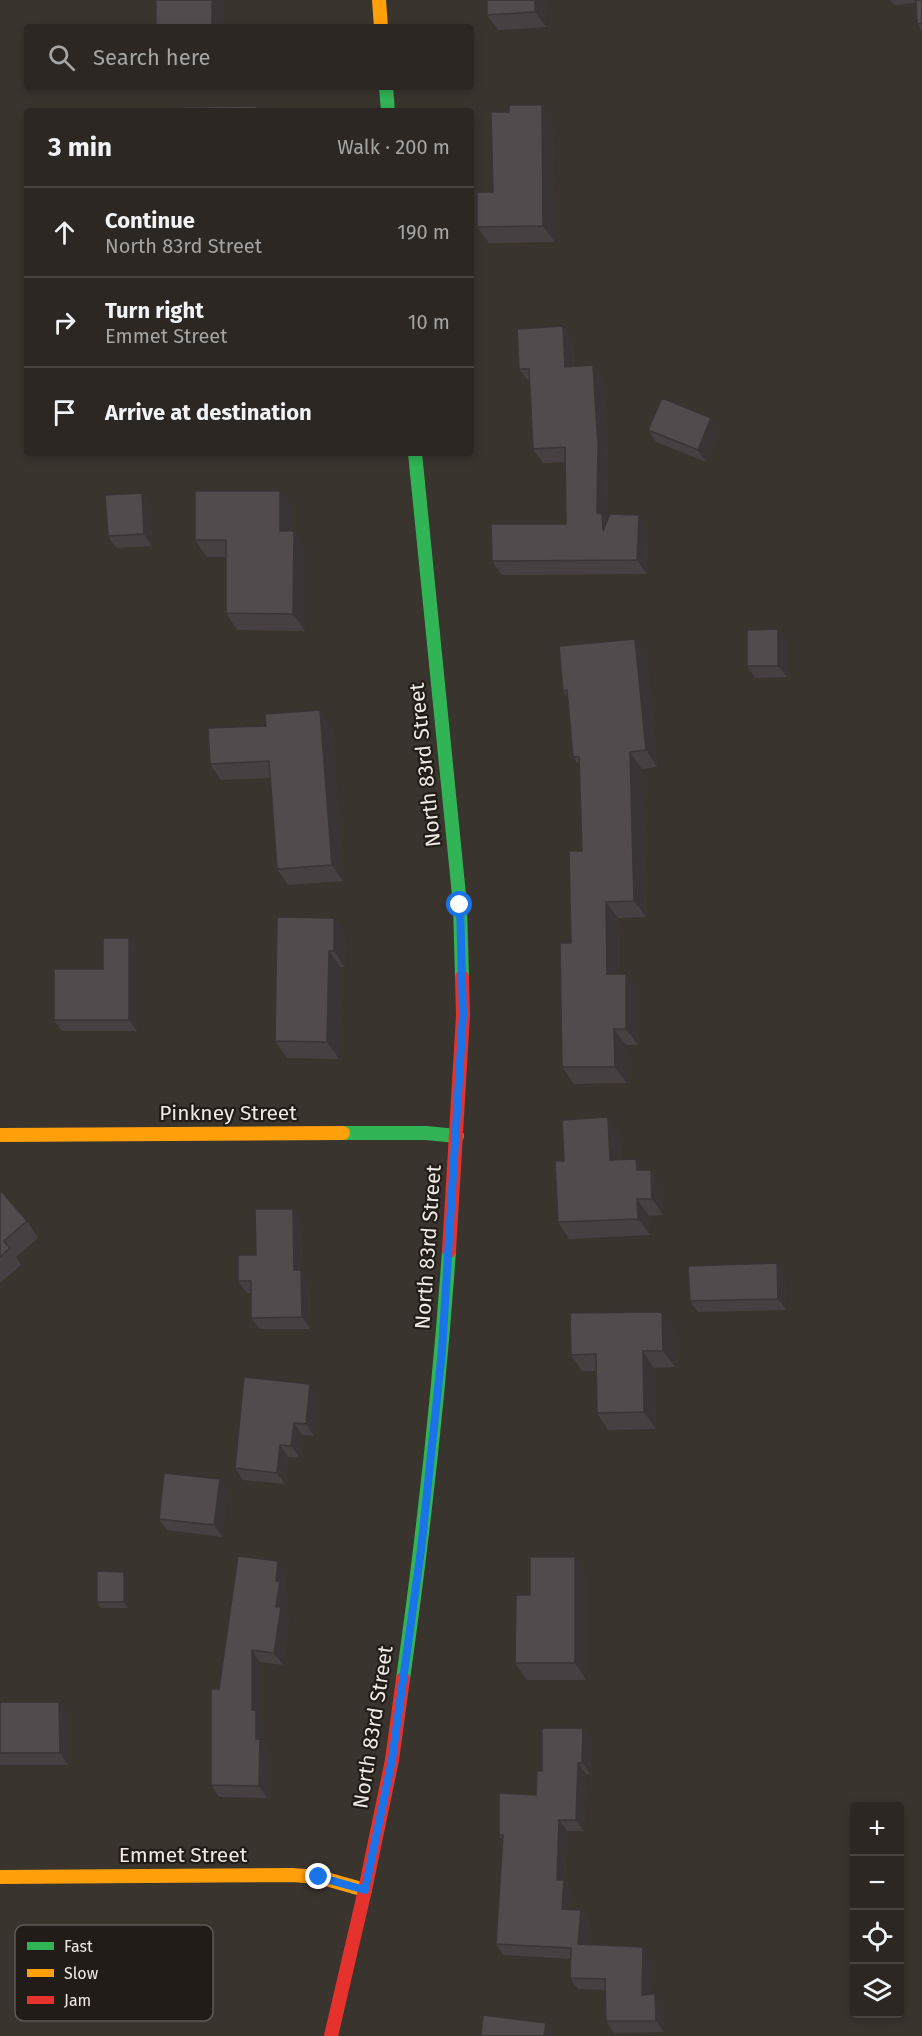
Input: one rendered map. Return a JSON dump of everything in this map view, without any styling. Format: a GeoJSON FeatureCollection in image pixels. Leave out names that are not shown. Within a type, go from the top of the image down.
{"type":"FeatureCollection","features":[{"type":"Feature","properties":{"kind":"street"},"geometry":{"type":"LineString","coordinates":[[379,0],[381,24]]}},
{"type":"Feature","properties":{"kind":"street"},"geometry":{"type":"LineString","coordinates":[[386,90],[388,108]]}},
{"type":"Feature","properties":{"kind":"street","name":"North 83rd Street"},"geometry":{"type":"LineString","coordinates":[[331,2036],[392,1760],[421,1550],[442,1351],[457,1136],[463,1015],[460,905],[415,456]]}},
{"type":"Feature","properties":{"kind":"street","name":"Pinkney Street"},"geometry":{"type":"LineString","coordinates":[[0,1135],[426,1133],[457,1136]]}},
{"type":"Feature","properties":{"kind":"street","name":"Emmet Street"},"geometry":{"type":"LineString","coordinates":[[0,1877],[292,1875],[319,1877],[365,1890]]}},
{"type":"Feature","properties":{"kind":"building"},"geometry":{"type":"Polygon","coordinates":[[[156,0],[212,0],[212,24],[156,24],[156,0]]]}},
{"type":"Feature","properties":{"kind":"building"},"geometry":{"type":"Polygon","coordinates":[[[487,0],[535,0],[535,12],[487,15],[487,0]]]}},
{"type":"Feature","properties":{"kind":"building"},"geometry":{"type":"Polygon","coordinates":[[[916,0],[922,0],[922,23],[917,24],[916,0]]]}},
{"type":"Feature","properties":{"kind":"building"},"geometry":{"type":"Polygon","coordinates":[[[509,105],[542,105],[543,226],[477,227],[477,192],[493,192],[491,112],[509,112],[509,105]]]}},
{"type":"Feature","properties":{"kind":"building"},"geometry":{"type":"Polygon","coordinates":[[[257,106],[257,108],[183,108],[257,106]]]}},
{"type":"Feature","properties":{"kind":"building"},"geometry":{"type":"Polygon","coordinates":[[[563,326],[565,367],[593,365],[598,445],[597,513],[602,514],[603,531],[610,514],[639,515],[637,560],[492,561],[491,524],[566,524],[565,447],[533,449],[529,369],[519,369],[517,329],[563,326]]]}},
{"type":"Feature","properties":{"kind":"building"},"geometry":{"type":"Polygon","coordinates":[[[662,398],[711,418],[698,450],[648,430],[662,398]]]}},
{"type":"Feature","properties":{"kind":"building"},"geometry":{"type":"Polygon","coordinates":[[[195,491],[280,491],[280,531],[294,531],[293,614],[226,613],[226,540],[195,540],[195,491]]]}},
{"type":"Feature","properties":{"kind":"building"},"geometry":{"type":"Polygon","coordinates":[[[142,493],[144,534],[108,536],[105,495],[142,493]]]}},
{"type":"Feature","properties":{"kind":"building"},"geometry":{"type":"Polygon","coordinates":[[[778,629],[778,666],[747,666],[747,630],[778,629]]]}},
{"type":"Feature","properties":{"kind":"building"},"geometry":{"type":"Polygon","coordinates":[[[635,639],[646,750],[630,752],[634,901],[606,902],[607,974],[626,974],[626,1029],[614,1029],[615,1067],[562,1067],[560,943],[571,943],[569,851],[582,851],[579,757],[573,757],[567,690],[563,691],[559,646],[635,639]]]}},
{"type":"Feature","properties":{"kind":"building"},"geometry":{"type":"Polygon","coordinates":[[[320,710],[332,865],[277,869],[269,761],[210,764],[208,728],[266,726],[265,714],[320,710]]]}},
{"type":"Feature","properties":{"kind":"building"},"geometry":{"type":"Polygon","coordinates":[[[277,917],[334,918],[334,951],[329,951],[327,1042],[275,1041],[277,917]]]}},
{"type":"Feature","properties":{"kind":"building"},"geometry":{"type":"Polygon","coordinates":[[[103,938],[129,938],[129,1020],[54,1020],[54,969],[103,969],[103,938]]]}},
{"type":"Feature","properties":{"kind":"building"},"geometry":{"type":"Polygon","coordinates":[[[608,1117],[610,1160],[636,1159],[637,1170],[651,1170],[652,1199],[637,1199],[638,1219],[558,1222],[555,1161],[564,1161],[562,1120],[608,1117]]]}},
{"type":"Feature","properties":{"kind":"building"},"geometry":{"type":"Polygon","coordinates":[[[2,1192],[27,1221],[4,1241],[10,1248],[0,1257],[0,1193],[2,1192]]]}},
{"type":"Feature","properties":{"kind":"building"},"geometry":{"type":"Polygon","coordinates":[[[255,1209],[293,1209],[294,1270],[301,1270],[302,1317],[251,1318],[251,1281],[238,1281],[238,1255],[256,1255],[255,1209]]]}},
{"type":"Feature","properties":{"kind":"building"},"geometry":{"type":"Polygon","coordinates":[[[777,1263],[778,1299],[690,1301],[688,1266],[777,1263]]]}},
{"type":"Feature","properties":{"kind":"building"},"geometry":{"type":"Polygon","coordinates":[[[662,1312],[663,1351],[643,1351],[644,1412],[597,1413],[596,1354],[571,1355],[570,1313],[662,1312]]]}},
{"type":"Feature","properties":{"kind":"building"},"geometry":{"type":"Polygon","coordinates":[[[244,1377],[310,1384],[306,1424],[294,1423],[291,1446],[280,1445],[277,1473],[235,1468],[244,1377]]]}},
{"type":"Feature","properties":{"kind":"building"},"geometry":{"type":"Polygon","coordinates":[[[164,1473],[220,1479],[214,1525],[159,1519],[164,1473]]]}},
{"type":"Feature","properties":{"kind":"building"},"geometry":{"type":"Polygon","coordinates":[[[238,1556],[278,1561],[276,1581],[280,1581],[276,1607],[281,1607],[274,1653],[252,1650],[252,1710],[256,1710],[256,1739],[260,1739],[259,1786],[211,1785],[211,1689],[219,1689],[238,1556]]]}},
{"type":"Feature","properties":{"kind":"building"},"geometry":{"type":"Polygon","coordinates":[[[530,1557],[575,1557],[575,1663],[515,1663],[516,1595],[530,1595],[530,1557]]]}},
{"type":"Feature","properties":{"kind":"building"},"geometry":{"type":"Polygon","coordinates":[[[97,1571],[124,1572],[124,1602],[97,1602],[97,1571]]]}},
{"type":"Feature","properties":{"kind":"building"},"geometry":{"type":"Polygon","coordinates":[[[0,1702],[59,1702],[60,1753],[0,1753],[0,1702]]]}},
{"type":"Feature","properties":{"kind":"building"},"geometry":{"type":"Polygon","coordinates":[[[542,1728],[583,1728],[582,1763],[578,1763],[576,1820],[559,1820],[557,1880],[564,1880],[562,1909],[581,1910],[578,1944],[643,1947],[642,1995],[655,1994],[656,2021],[606,2021],[605,1979],[570,1978],[571,1948],[496,1944],[503,1835],[499,1835],[499,1793],[536,1795],[537,1771],[542,1771],[542,1728]]]}},
{"type":"Feature","properties":{"kind":"building"},"geometry":{"type":"Polygon","coordinates":[[[483,2015],[546,2023],[544,2036],[481,2036],[483,2015]]]}},
{"type":"Feature","properties":{"kind":"traffic: fast"},"geometry":{"type":"LineString","coordinates":[[386,90],[388,108]]}},
{"type":"Feature","properties":{"kind":"traffic: fast"},"geometry":{"type":"LineString","coordinates":[[415,456],[460,905],[462,977]]}},
{"type":"Feature","properties":{"kind":"traffic: fast"},"geometry":{"type":"LineString","coordinates":[[343,1133],[426,1133],[457,1136]]}},
{"type":"Feature","properties":{"kind":"traffic: fast"},"geometry":{"type":"LineString","coordinates":[[403,1679],[430,1466],[449,1251]]}},
{"type":"Feature","properties":{"kind":"traffic: slow"},"geometry":{"type":"LineString","coordinates":[[379,0],[381,24]]}},
{"type":"Feature","properties":{"kind":"traffic: slow"},"geometry":{"type":"LineString","coordinates":[[0,1135],[343,1133]]}},
{"type":"Feature","properties":{"kind":"traffic: slow"},"geometry":{"type":"LineString","coordinates":[[0,1877],[292,1875],[319,1877],[365,1890]]}},
{"type":"Feature","properties":{"kind":"traffic: jam"},"geometry":{"type":"LineString","coordinates":[[449,1251],[463,1015],[462,977]]}},
{"type":"Feature","properties":{"kind":"traffic: jam"},"geometry":{"type":"LineString","coordinates":[[331,2036],[392,1760],[403,1679]]}},
{"type":"Feature","properties":{"kind":"route"},"geometry":{"type":"LineString","coordinates":[[319,1877],[365,1890],[392,1760],[421,1550],[442,1351],[463,1015],[460,905]]}}]}
